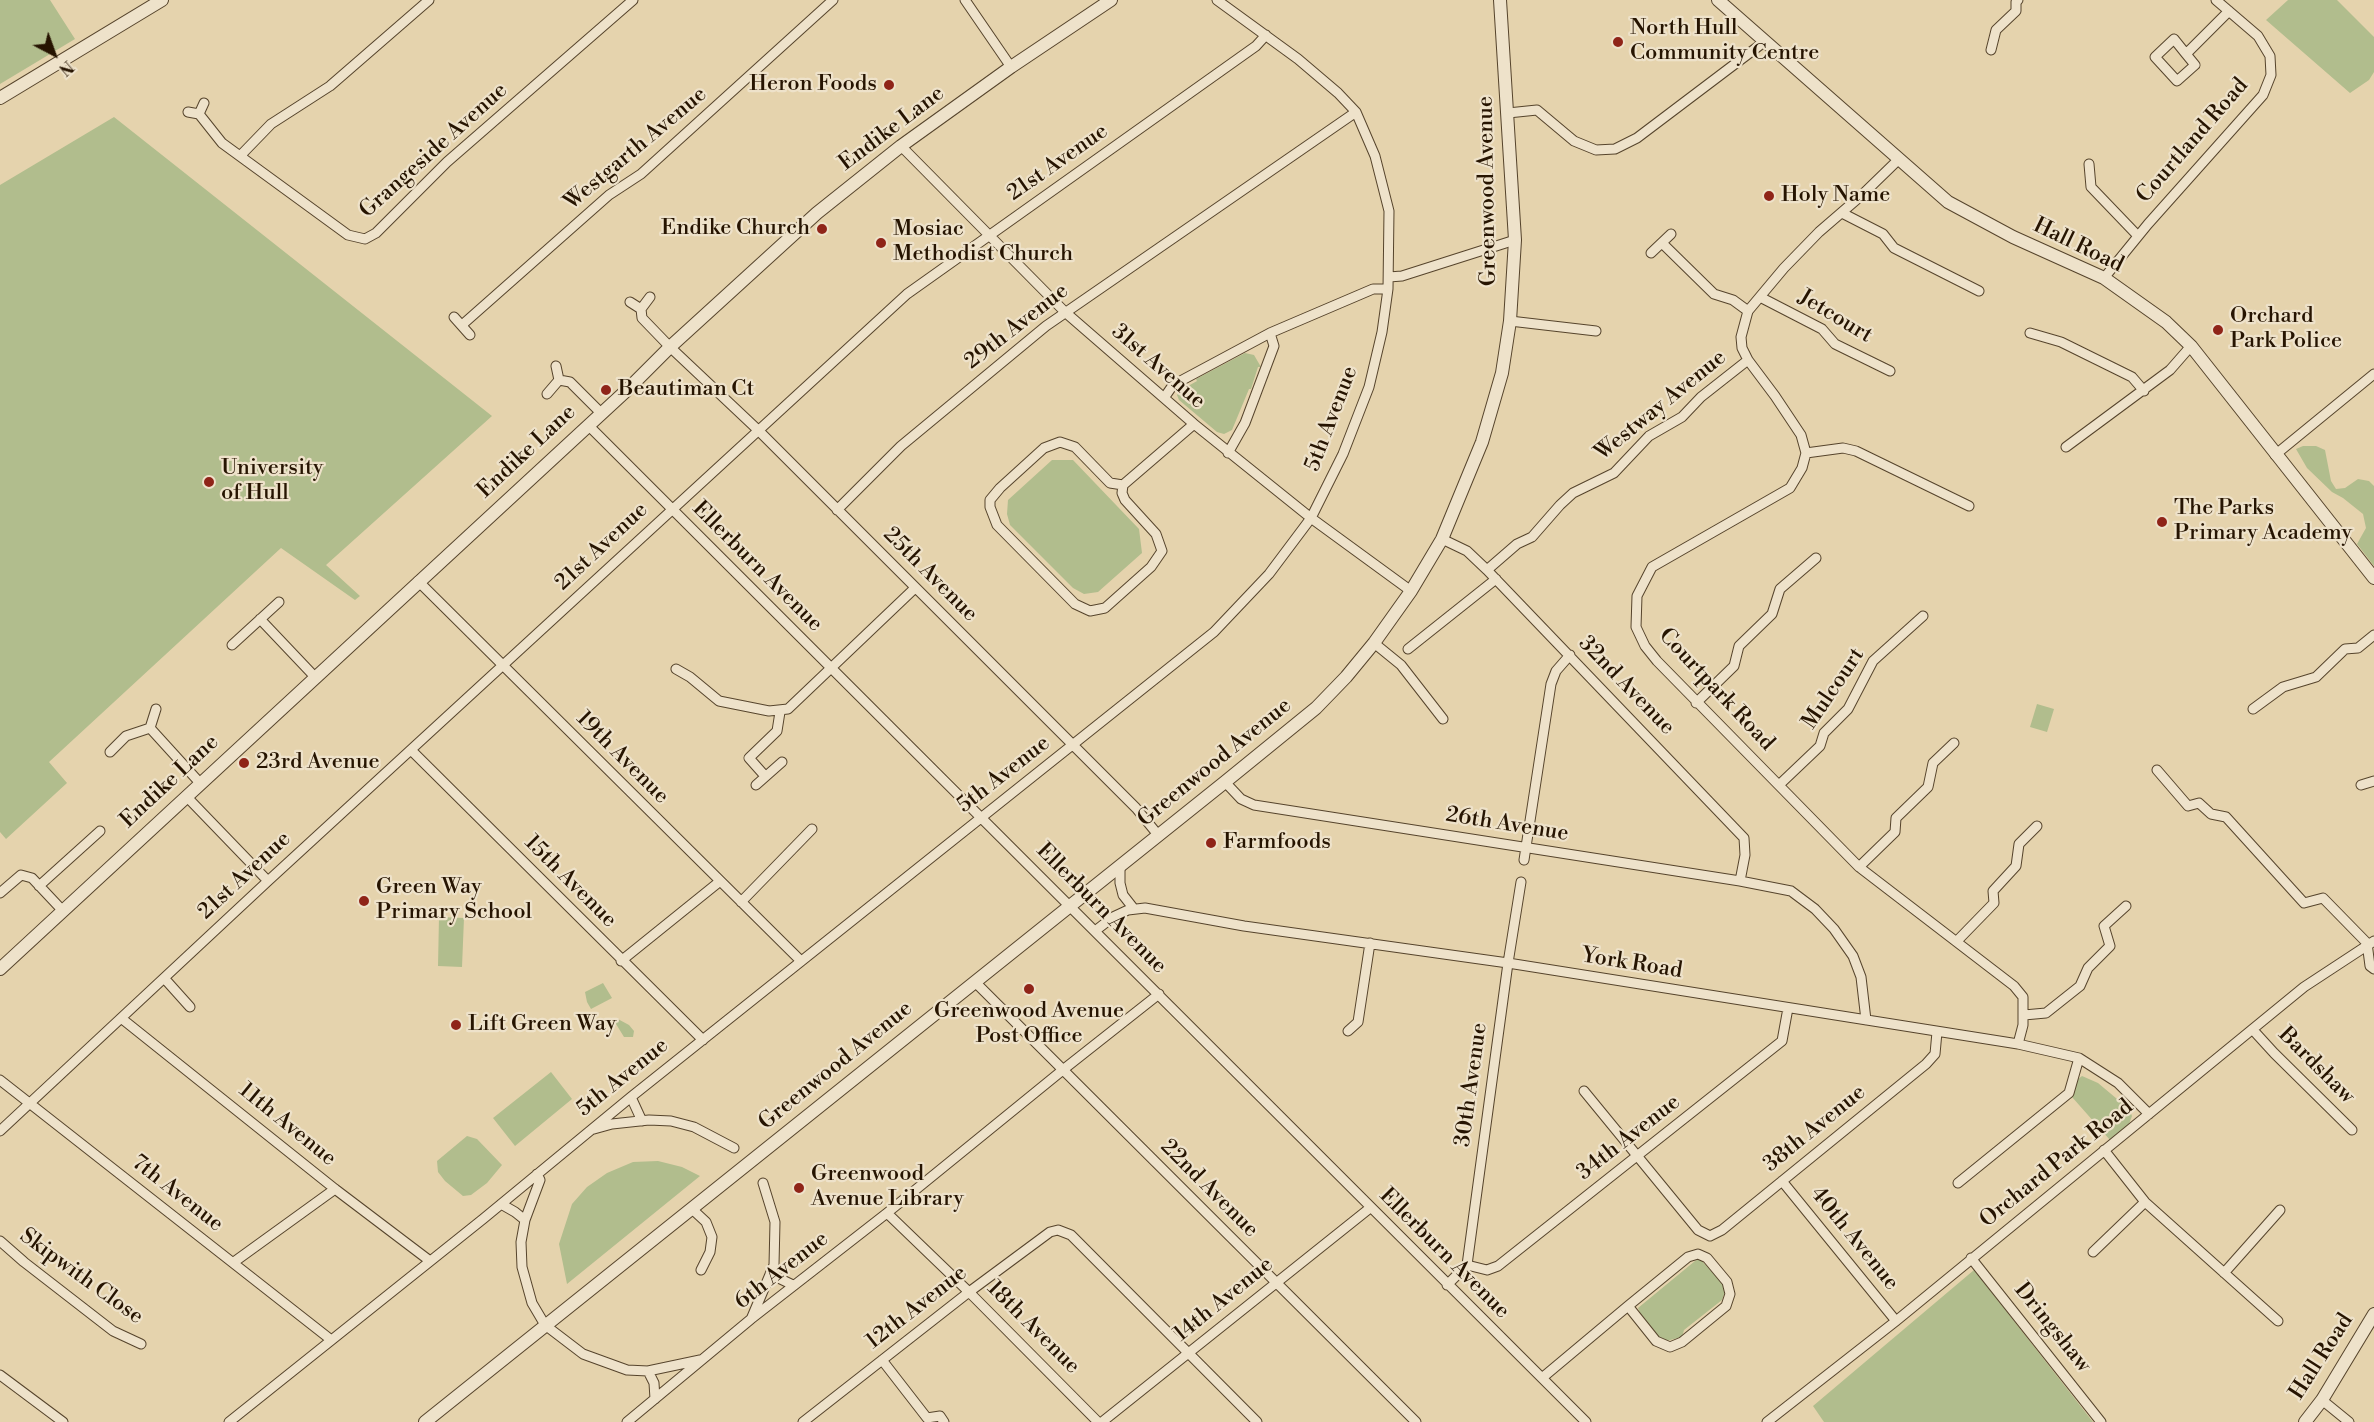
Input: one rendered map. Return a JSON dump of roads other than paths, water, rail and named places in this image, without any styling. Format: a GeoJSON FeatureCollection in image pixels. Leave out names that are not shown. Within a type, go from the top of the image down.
{"type":"FeatureCollection","features":[{"type":"Feature","properties":{"kind":"street"},"geometry":{"type":"LineString","coordinates":[[0,98],[162,0]]}},
{"type":"Feature","properties":{"kind":"street"},"geometry":{"type":"LineString","coordinates":[[240,156],[271,124],[330,86],[429,0]]}},
{"type":"Feature","properties":{"kind":"street","name":"Grangeside Avenue"},"geometry":{"type":"LineString","coordinates":[[199,114],[222,143],[348,235],[365,239],[376,233],[447,162],[633,0]]}},
{"type":"Feature","properties":{"kind":"street","name":"Westgarth Avenue"},"geometry":{"type":"LineString","coordinates":[[462,325],[609,195],[641,174],[833,0]]}},
{"type":"Feature","properties":{"kind":"street"},"geometry":{"type":"LineString","coordinates":[[965,0],[1011,67]]}},
{"type":"Feature","properties":{"kind":"street","name":"Endike Lane"},"geometry":{"type":"LineString","coordinates":[[0,969],[817,213],[901,146],[1011,67],[1111,0]]}},
{"type":"Feature","properties":{"kind":"street","name":"5th Avenue"},"geometry":{"type":"LineString","coordinates":[[229,1422],[631,1097],[1214,632],[1269,574],[1311,518],[1343,454],[1369,387],[1389,289],[1389,211],[1375,156],[1356,112],[1338,93],[1298,59],[1217,0]]}},
{"type":"Feature","properties":{"kind":"street","name":"Greenwood Avenue"},"geometry":{"type":"LineString","coordinates":[[425,1422],[1226,782],[1316,708],[1347,676],[1374,643],[1411,591],[1442,539],[1482,442],[1502,373],[1510,321],[1515,240],[1500,0]]}},
{"type":"Feature","properties":{"kind":"street","name":"Hall Road"},"geometry":{"type":"LineString","coordinates":[[1718,0],[1948,202],[2013,237],[2104,278],[2166,322],[2191,346],[2374,578]]}},
{"type":"Feature","properties":{"kind":"street"},"geometry":{"type":"LineString","coordinates":[[1991,50],[1996,30],[2016,11],[2018,0]]}},
{"type":"Feature","properties":{"kind":"street","name":"Courtland Road"},"geometry":{"type":"LineString","coordinates":[[2104,278],[2138,236],[2263,95],[2271,75],[2270,56],[2258,36],[2217,0]]}},
{"type":"Feature","properties":{"kind":"street"},"geometry":{"type":"LineString","coordinates":[[2186,54],[2229,11]]}},
{"type":"Feature","properties":{"kind":"street","name":"21st Avenue"},"geometry":{"type":"LineString","coordinates":[[0,1131],[268,881],[907,294],[1256,46],[1266,35]]}},
{"type":"Feature","properties":{"kind":"street"},"geometry":{"type":"LineString","coordinates":[[2174,39],[2186,54],[2195,65],[2177,81],[2155,57],[2174,39]]}},
{"type":"Feature","properties":{"kind":"street"},"geometry":{"type":"LineString","coordinates":[[1508,113],[1537,110],[1574,141],[1596,150],[1615,149],[1637,138],[1764,42]]}},
{"type":"Feature","properties":{"kind":"street"},"geometry":{"type":"LineString","coordinates":[[188,112],[199,114],[204,103]]}},
{"type":"Feature","properties":{"kind":"street","name":"29th Avenue"},"geometry":{"type":"LineString","coordinates":[[837,510],[901,446],[1065,312],[1356,112]]}},
{"type":"Feature","properties":{"kind":"street","name":"31st Avenue"},"geometry":{"type":"LineString","coordinates":[[901,146],[1065,312],[1228,453],[1311,518],[1411,591]]}},
{"type":"Feature","properties":{"kind":"street"},"geometry":{"type":"LineString","coordinates":[[1898,160],[1819,232],[1748,311],[1741,337],[1742,348],[1801,435],[1806,453],[1843,448],[1856,452],[1969,506]]}},
{"type":"Feature","properties":{"kind":"street"},"geometry":{"type":"LineString","coordinates":[[2089,164],[2091,187],[2138,236]]}},
{"type":"Feature","properties":{"kind":"street"},"geometry":{"type":"LineString","coordinates":[[1842,213],[1883,234],[1894,248],[1979,291]]}},
{"type":"Feature","properties":{"kind":"street"},"geometry":{"type":"LineString","coordinates":[[1651,253],[1671,234]]}},
{"type":"Feature","properties":{"kind":"street"},"geometry":{"type":"LineString","coordinates":[[1389,277],[1402,276],[1515,240]]}},
{"type":"Feature","properties":{"kind":"street"},"geometry":{"type":"LineString","coordinates":[[1662,243],[1713,294],[1733,300],[1748,311]]}},
{"type":"Feature","properties":{"kind":"street"},"geometry":{"type":"LineString","coordinates":[[1164,398],[1173,385],[1270,333],[1373,289],[1389,289]]}},
{"type":"Feature","properties":{"kind":"street"},"geometry":{"type":"LineString","coordinates":[[630,302],[641,309],[650,297]]}},
{"type":"Feature","properties":{"kind":"street","name":"Jetcourt"},"geometry":{"type":"LineString","coordinates":[[1760,297],[1822,329],[1835,344],[1890,370]]}},
{"type":"Feature","properties":{"kind":"street","name":"25th Avenue"},"geometry":{"type":"LineString","coordinates":[[641,309],[642,318],[670,347],[758,430],[1072,747],[1136,808],[1159,836]]}},
{"type":"Feature","properties":{"kind":"street"},"geometry":{"type":"LineString","coordinates":[[454,317],[470,335]]}},
{"type":"Feature","properties":{"kind":"street"},"geometry":{"type":"LineString","coordinates":[[1510,321],[1596,331]]}},
{"type":"Feature","properties":{"kind":"street"},"geometry":{"type":"LineString","coordinates":[[1228,453],[1245,423],[1274,346],[1270,333]]}},
{"type":"Feature","properties":{"kind":"street"},"geometry":{"type":"LineString","coordinates":[[2030,333],[2061,342],[2132,377],[2144,391]]}},
{"type":"Feature","properties":{"kind":"street"},"geometry":{"type":"LineString","coordinates":[[2066,447],[2170,370],[2191,346]]}},
{"type":"Feature","properties":{"kind":"street","name":"Westway Avenue"},"geometry":{"type":"LineString","coordinates":[[1487,570],[1517,544],[1532,537],[1573,493],[1614,473],[1649,436],[1682,417],[1701,397],[1748,360]]}},
{"type":"Feature","properties":{"kind":"street"},"geometry":{"type":"LineString","coordinates":[[556,366],[559,381]]}},
{"type":"Feature","properties":{"kind":"street"},"geometry":{"type":"LineString","coordinates":[[2275,455],[2373,376]]}},
{"type":"Feature","properties":{"kind":"street"},"geometry":{"type":"LineString","coordinates":[[559,381],[570,382],[601,413]]}},
{"type":"Feature","properties":{"kind":"street"},"geometry":{"type":"LineString","coordinates":[[547,394],[559,381]]}},
{"type":"Feature","properties":{"kind":"street"},"geometry":{"type":"LineString","coordinates":[[1123,485],[1110,483],[1075,447],[1060,442],[1044,448],[1000,488],[990,500],[990,507],[998,525],[1075,604],[1090,611],[1104,608],[1151,567],[1162,551],[1156,534],[1125,500],[1122,493],[1123,485],[1194,424]]}},
{"type":"Feature","properties":{"kind":"street","name":"Ellerburn Avenue"},"geometry":{"type":"LineString","coordinates":[[588,425],[1159,994],[1583,1421]]}},
{"type":"Feature","properties":{"kind":"street","name":"Courtpark Road"},"geometry":{"type":"LineString","coordinates":[[1806,453],[1802,468],[1790,488],[1652,567],[1637,596],[1636,627],[1644,646],[1696,703],[1859,867],[2014,986],[2023,997],[2024,1015],[2018,1044]]}},
{"type":"Feature","properties":{"kind":"street","name":"32nd Avenue"},"geometry":{"type":"LineString","coordinates":[[1442,539],[1467,551],[1487,570],[1744,838],[1745,855],[1740,880]]}},
{"type":"Feature","properties":{"kind":"street"},"geometry":{"type":"LineString","coordinates":[[1696,703],[1734,666],[1739,646],[1772,614],[1780,589],[1816,558]]}},
{"type":"Feature","properties":{"kind":"street"},"geometry":{"type":"LineString","coordinates":[[1408,649],[1496,579]]}},
{"type":"Feature","properties":{"kind":"street","name":"19th Avenue"},"geometry":{"type":"LineString","coordinates":[[417,581],[801,961]]}},
{"type":"Feature","properties":{"kind":"street"},"geometry":{"type":"LineString","coordinates":[[676,669],[690,677],[719,701],[780,712],[796,703],[915,588]]}},
{"type":"Feature","properties":{"kind":"street"},"geometry":{"type":"LineString","coordinates":[[232,645],[279,602]]}},
{"type":"Feature","properties":{"kind":"street","name":"Mulcourt"},"geometry":{"type":"LineString","coordinates":[[1779,785],[1820,746],[1824,733],[1848,709],[1873,661],[1923,616]]}},
{"type":"Feature","properties":{"kind":"street"},"geometry":{"type":"LineString","coordinates":[[260,619],[315,677]]}},
{"type":"Feature","properties":{"kind":"street"},"geometry":{"type":"LineString","coordinates":[[1409,634],[1416,642]]}},
{"type":"Feature","properties":{"kind":"street"},"geometry":{"type":"LineString","coordinates":[[2253,709],[2283,687],[2316,677],[2345,649],[2358,648],[2374,635]]}},
{"type":"Feature","properties":{"kind":"street"},"geometry":{"type":"LineString","coordinates":[[1374,643],[1401,665],[1443,719]]}},
{"type":"Feature","properties":{"kind":"street"},"geometry":{"type":"LineString","coordinates":[[1524,860],[1551,684],[1556,671],[1570,655]]}},
{"type":"Feature","properties":{"kind":"street"},"geometry":{"type":"LineString","coordinates":[[150,728],[156,709]]}},
{"type":"Feature","properties":{"kind":"street"},"geometry":{"type":"LineString","coordinates":[[765,776],[749,759],[777,731],[780,712]]}},
{"type":"Feature","properties":{"kind":"street"},"geometry":{"type":"LineString","coordinates":[[150,728],[200,783]]}},
{"type":"Feature","properties":{"kind":"street"},"geometry":{"type":"LineString","coordinates":[[110,752],[126,736],[150,728]]}},
{"type":"Feature","properties":{"kind":"street"},"geometry":{"type":"LineString","coordinates":[[1859,867],[1895,832],[1896,818],[1928,787],[1933,763],[1954,743]]}},
{"type":"Feature","properties":{"kind":"street","name":"15th Avenue"},"geometry":{"type":"LineString","coordinates":[[411,750],[703,1040]]}},
{"type":"Feature","properties":{"kind":"street"},"geometry":{"type":"LineString","coordinates":[[756,785],[782,762]]}},
{"type":"Feature","properties":{"kind":"street"},"geometry":{"type":"LineString","coordinates":[[2157,770],[2188,806],[2199,803],[2211,814],[2226,817],[2304,903],[2323,898],[2371,942],[2370,966],[2374,969]]}},
{"type":"Feature","properties":{"kind":"street"},"geometry":{"type":"LineString","coordinates":[[2361,785],[2374,781]]}},
{"type":"Feature","properties":{"kind":"street","name":"26th Avenue"},"geometry":{"type":"LineString","coordinates":[[1226,782],[1241,799],[1254,805],[1740,880],[1791,891],[1815,909],[1834,929],[1852,956],[1861,977],[1866,1020]]}},
{"type":"Feature","properties":{"kind":"street"},"geometry":{"type":"LineString","coordinates":[[186,796],[268,881]]}},
{"type":"Feature","properties":{"kind":"street"},"geometry":{"type":"LineString","coordinates":[[1957,941],[1994,903],[1993,891],[2016,866],[2019,844],[2037,826]]}},
{"type":"Feature","properties":{"kind":"street"},"geometry":{"type":"LineString","coordinates":[[741,902],[812,829]]}},
{"type":"Feature","properties":{"kind":"street"},"geometry":{"type":"LineString","coordinates":[[39,886],[100,831]]}},
{"type":"Feature","properties":{"kind":"street"},"geometry":{"type":"LineString","coordinates":[[1120,867],[1122,895],[1134,909]]}},
{"type":"Feature","properties":{"kind":"street"},"geometry":{"type":"LineString","coordinates":[[0,893],[21,875],[32,878],[63,911]]}},
{"type":"Feature","properties":{"kind":"street"},"geometry":{"type":"LineString","coordinates":[[621,961],[719,882]]}},
{"type":"Feature","properties":{"kind":"street","name":"30th Avenue"},"geometry":{"type":"LineString","coordinates":[[1467,1265],[1521,882]]}},
{"type":"Feature","properties":{"kind":"street"},"geometry":{"type":"LineString","coordinates":[[2024,1015],[2046,1013],[2080,986],[2088,968],[2110,946],[2104,926],[2126,906]]}},
{"type":"Feature","properties":{"kind":"street","name":"York Road"},"geometry":{"type":"LineString","coordinates":[[1095,931],[1113,917],[1128,910],[1145,908],[1244,926],[1508,963],[2018,1044],[2079,1058],[2118,1083],[2149,1114]]}},
{"type":"Feature","properties":{"kind":"street","name":"Orchard Park Road"},"geometry":{"type":"LineString","coordinates":[[1767,1422],[1896,1321],[2304,987],[2371,942]]}},
{"type":"Feature","properties":{"kind":"street"},"geometry":{"type":"LineString","coordinates":[[1348,1031],[1358,1022],[1370,943]]}},
{"type":"Feature","properties":{"kind":"street"},"geometry":{"type":"LineString","coordinates":[[164,978],[190,1007]]}},
{"type":"Feature","properties":{"kind":"street","name":"22nd Avenue"},"geometry":{"type":"LineString","coordinates":[[975,982],[1416,1422]]}},
{"type":"Feature","properties":{"kind":"street","name":"6th Avenue"},"geometry":{"type":"LineString","coordinates":[[627,1422],[793,1285],[887,1213],[1159,994]]}},
{"type":"Feature","properties":{"kind":"street","name":"34th Avenue"},"geometry":{"type":"LineString","coordinates":[[1467,1265],[1487,1270],[1498,1266],[1639,1156],[1782,1041],[1788,1008]]}},
{"type":"Feature","properties":{"kind":"street","name":"11th Avenue"},"geometry":{"type":"LineString","coordinates":[[121,1018],[335,1189],[430,1261]]}},
{"type":"Feature","properties":{"kind":"street","name":"Bardshaw"},"geometry":{"type":"LineString","coordinates":[[2253,1030],[2352,1130]]}},
{"type":"Feature","properties":{"kind":"street","name":"38th Avenue"},"geometry":{"type":"LineString","coordinates":[[1639,1156],[1698,1230],[1710,1236],[1722,1230],[1926,1064],[1935,1054],[1937,1032]]}},
{"type":"Feature","properties":{"kind":"street"},"geometry":{"type":"LineString","coordinates":[[1958,1183],[2069,1093],[2079,1058]]}},
{"type":"Feature","properties":{"kind":"street","name":"7th Avenue"},"geometry":{"type":"LineString","coordinates":[[0,1080],[330,1339]]}},
{"type":"Feature","properties":{"kind":"street"},"geometry":{"type":"LineString","coordinates":[[1584,1091],[1639,1156]]}},
{"type":"Feature","properties":{"kind":"street"},"geometry":{"type":"LineString","coordinates":[[631,1097],[642,1121]]}},
{"type":"Feature","properties":{"kind":"street"},"geometry":{"type":"LineString","coordinates":[[589,1131],[612,1124],[671,1121],[694,1127],[734,1148]]}},
{"type":"Feature","properties":{"kind":"street"},"geometry":{"type":"LineString","coordinates":[[2104,1150],[2145,1202],[2278,1321]]}},
{"type":"Feature","properties":{"kind":"street"},"geometry":{"type":"LineString","coordinates":[[537,1174],[540,1180],[525,1220],[521,1242],[522,1267],[532,1304],[545,1325],[583,1354],[627,1370],[648,1371],[702,1360]]}},
{"type":"Feature","properties":{"kind":"street","name":"40th Avenue"},"geometry":{"type":"LineString","coordinates":[[1782,1181],[1896,1321]]}},
{"type":"Feature","properties":{"kind":"street"},"geometry":{"type":"LineString","coordinates":[[751,1319],[774,1265],[775,1222],[763,1183]]}},
{"type":"Feature","properties":{"kind":"street"},"geometry":{"type":"LineString","coordinates":[[234,1262],[335,1189]]}},
{"type":"Feature","properties":{"kind":"street"},"geometry":{"type":"LineString","coordinates":[[2093,1252],[2145,1202]]}},
{"type":"Feature","properties":{"kind":"street"},"geometry":{"type":"LineString","coordinates":[[501,1204],[525,1220]]}},
{"type":"Feature","properties":{"kind":"street","name":"14th Avenue"},"geometry":{"type":"LineString","coordinates":[[1100,1422],[1370,1208]]}},
{"type":"Feature","properties":{"kind":"street"},"geometry":{"type":"LineString","coordinates":[[692,1209],[705,1222],[712,1237],[710,1252],[701,1270]]}},
{"type":"Feature","properties":{"kind":"street"},"geometry":{"type":"LineString","coordinates":[[2224,1273],[2280,1210]]}},
{"type":"Feature","properties":{"kind":"street","name":"18th Avenue"},"geometry":{"type":"LineString","coordinates":[[887,1213],[1100,1422]]}},
{"type":"Feature","properties":{"kind":"street","name":"12th Avenue"},"geometry":{"type":"LineString","coordinates":[[803,1422],[969,1292],[1050,1232],[1058,1230],[1071,1235],[1189,1353]]}},
{"type":"Feature","properties":{"kind":"street","name":"Skipwith Close"},"geometry":{"type":"LineString","coordinates":[[0,1241],[113,1331],[141,1344]]}},
{"type":"Feature","properties":{"kind":"street"},"geometry":{"type":"LineString","coordinates":[[1542,1378],[1628,1306],[1688,1257],[1698,1254],[1707,1258],[1727,1282],[1730,1294],[1725,1306],[1682,1342],[1670,1347],[1656,1341],[1628,1306]]}},
{"type":"Feature","properties":{"kind":"street","name":"Dringshaw"},"geometry":{"type":"LineString","coordinates":[[1971,1258],[2102,1422]]}},
{"type":"Feature","properties":{"kind":"street"},"geometry":{"type":"LineString","coordinates":[[1447,1285],[1467,1265]]}},
{"type":"Feature","properties":{"kind":"street"},"geometry":{"type":"LineString","coordinates":[[770,1274],[793,1285]]}},
{"type":"Feature","properties":{"kind":"street","name":"Hall Road"},"geometry":{"type":"LineString","coordinates":[[2305,1422],[2322,1400],[2374,1314]]}},
{"type":"Feature","properties":{"kind":"street"},"geometry":{"type":"LineString","coordinates":[[1189,1353],[1257,1422]]}},
{"type":"Feature","properties":{"kind":"street"},"geometry":{"type":"LineString","coordinates":[[882,1360],[925,1420],[940,1416],[944,1422]]}},
{"type":"Feature","properties":{"kind":"street"},"geometry":{"type":"LineString","coordinates":[[648,1371],[654,1383],[655,1399]]}},
{"type":"Feature","properties":{"kind":"street"},"geometry":{"type":"LineString","coordinates":[[0,1374],[63,1422]]}},
{"type":"Feature","properties":{"kind":"street"},"geometry":{"type":"LineString","coordinates":[[2322,1400],[2349,1422]]}},
{"type":"Feature","properties":{"kind":"place","name":"North Hull Community Centre"},"geometry":{"type":"Point","coordinates":[1618,42]}},
{"type":"Feature","properties":{"kind":"place","name":"Heron Foods"},"geometry":{"type":"Point","coordinates":[889,85]}},
{"type":"Feature","properties":{"kind":"place","name":"Holy Name"},"geometry":{"type":"Point","coordinates":[1769,196]}},
{"type":"Feature","properties":{"kind":"place","name":"Endike Church"},"geometry":{"type":"Point","coordinates":[822,229]}},
{"type":"Feature","properties":{"kind":"place","name":"Mosiac Methodist Church"},"geometry":{"type":"Point","coordinates":[881,243]}},
{"type":"Feature","properties":{"kind":"place","name":"Orchard Park Police"},"geometry":{"type":"Point","coordinates":[2218,330]}},
{"type":"Feature","properties":{"kind":"place","name":"Beautiman Ct"},"geometry":{"type":"Point","coordinates":[606,390]}},
{"type":"Feature","properties":{"kind":"place","name":"University of Hull"},"geometry":{"type":"Point","coordinates":[209,482]}},
{"type":"Feature","properties":{"kind":"place","name":"The Parks Primary Academy"},"geometry":{"type":"Point","coordinates":[2162,522]}},
{"type":"Feature","properties":{"kind":"place","name":"23rd Avenue"},"geometry":{"type":"Point","coordinates":[244,763]}},
{"type":"Feature","properties":{"kind":"place","name":"Farmfoods"},"geometry":{"type":"Point","coordinates":[1211,843]}},
{"type":"Feature","properties":{"kind":"place","name":"Green Way Primary School"},"geometry":{"type":"Point","coordinates":[364,901]}},
{"type":"Feature","properties":{"kind":"place","name":"Greenwood Avenue Post Office"},"geometry":{"type":"Point","coordinates":[1029,989]}},
{"type":"Feature","properties":{"kind":"place","name":"Lift Green Way"},"geometry":{"type":"Point","coordinates":[456,1025]}},
{"type":"Feature","properties":{"kind":"place","name":"Greenwood Avenue Library"},"geometry":{"type":"Point","coordinates":[799,1188]}}]}
